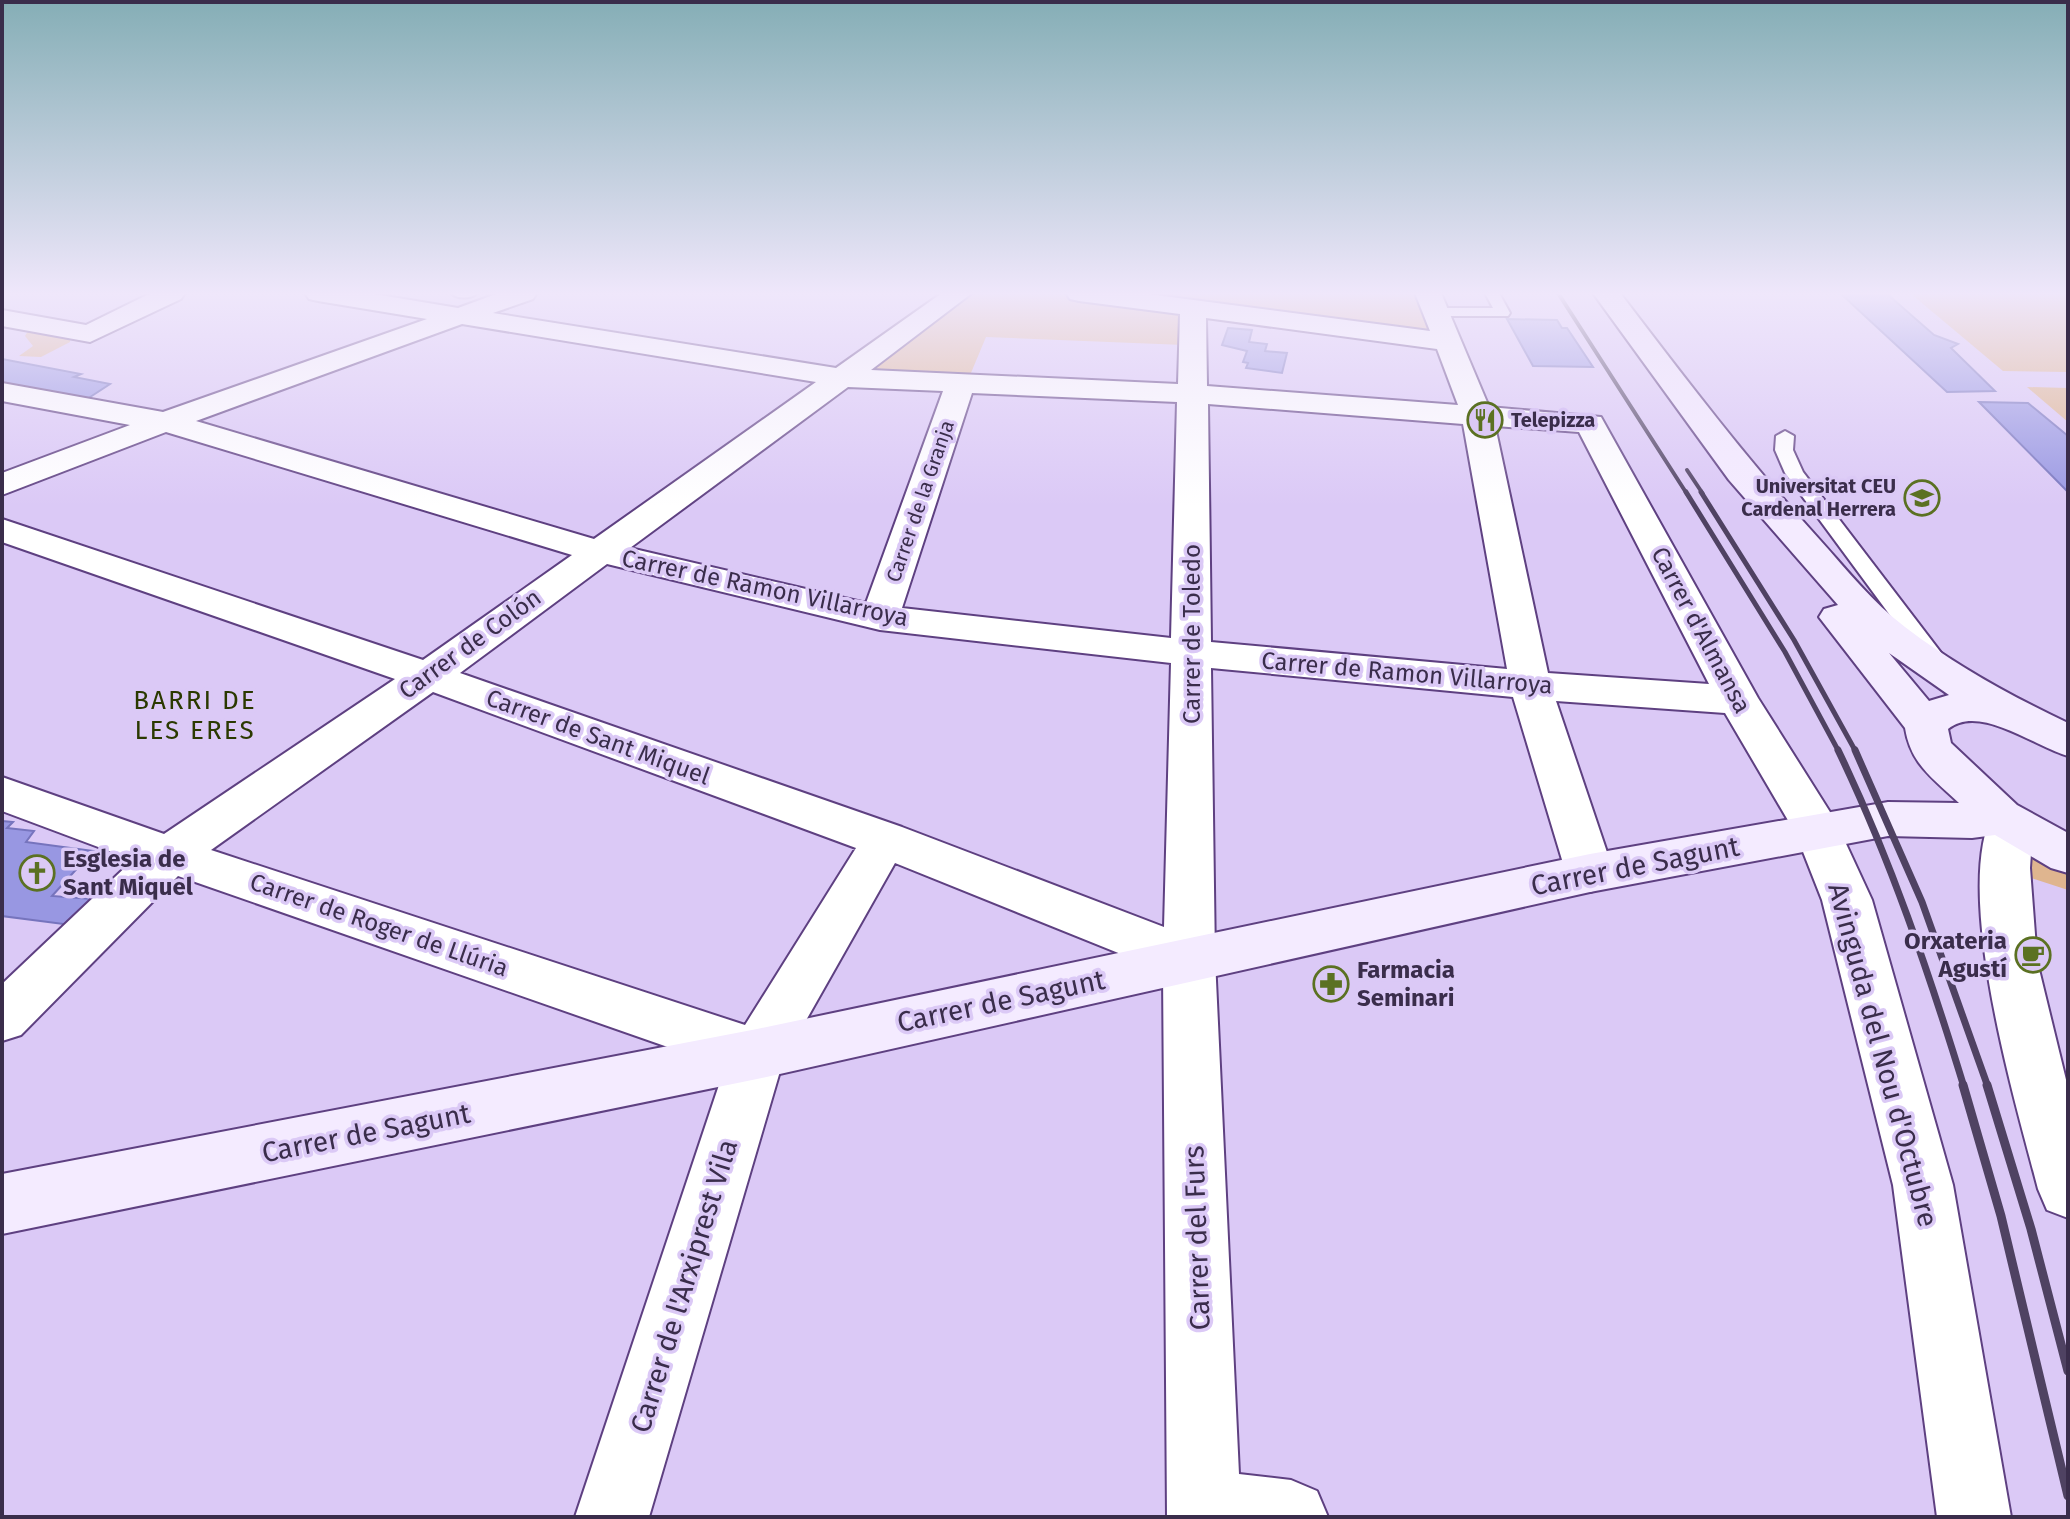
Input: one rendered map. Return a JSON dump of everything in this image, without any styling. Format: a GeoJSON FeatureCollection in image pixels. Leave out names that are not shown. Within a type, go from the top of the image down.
{"type":"FeatureCollection","features":[{"type":"Feature","properties":{"kind":"street"},"geometry":{"type":"LineString","coordinates":[[2,485],[308,364]]}},
{"type":"Feature","properties":{"kind":"street"},"geometry":{"type":"LineString","coordinates":[[776,364],[846,378],[1193,394],[1477,414]]}},
{"type":"Feature","properties":{"kind":"street","name":"Carrer de Colón"},"geometry":{"type":"LineString","coordinates":[[2,1018],[170,854],[428,676],[597,551],[865,364]]}},
{"type":"Feature","properties":{"kind":"street","name":"Carrer de Toledo"},"geometry":{"type":"LineString","coordinates":[[1189,959],[1193,364]]}},
{"type":"Feature","properties":{"kind":"street"},"geometry":{"type":"LineString","coordinates":[[1457,364],[1477,414],[1530,685],[1590,873]]}},
{"type":"Feature","properties":{"kind":"street"},"geometry":{"type":"LineString","coordinates":[[1659,364],[1741,473],[1852,598],[1889,634],[1937,669],[2012,715],[2068,741]]}},
{"type":"Feature","properties":{"kind":"street","name":"Carrer de la Granja"},"geometry":{"type":"LineString","coordinates":[[880,618],[960,384]]}},
{"type":"Feature","properties":{"kind":"street","name":"Carrer de Ramon Villarroya"},"geometry":{"type":"LineString","coordinates":[[2,392],[165,422],[597,551],[880,618],[1192,653],[1530,685],[1738,700]]}},
{"type":"Feature","properties":{"kind":"street","name":"Carrer d'Almansa"},"geometry":{"type":"LineString","coordinates":[[1477,414],[1590,424],[1738,700],[1818,832]]}},
{"type":"Feature","properties":{"kind":"street"},"geometry":{"type":"LineString","coordinates":[[1741,473],[1916,779],[2006,832],[2068,855]]}},
{"type":"Feature","properties":{"kind":"street","name":"Carrer de Sant Miquel"},"geometry":{"type":"LineString","coordinates":[[2,530],[428,676],[885,840],[1189,959]]}},
{"type":"Feature","properties":{"kind":"street"},"geometry":{"type":"LineString","coordinates":[[1792,566],[1852,632],[1916,779],[2006,832]]}},
{"type":"Feature","properties":{"kind":"street","name":"Carrer de Sagunt"},"geometry":{"type":"LineString","coordinates":[[8,1211],[757,1054],[1590,873],[1818,832],[1916,779],[1946,710],[1975,707],[2012,715]]}},
{"type":"Feature","properties":{"kind":"street","name":"Carrer de Roger de Llúria"},"geometry":{"type":"LineString","coordinates":[[2,793],[170,854],[757,1054]]}},
{"type":"Feature","properties":{"kind":"street","name":"Avinguda del Nou d'Octubre"},"geometry":{"type":"LineString","coordinates":[[1818,832],[1847,900],[1923,1185],[1974,1517]]}},
{"type":"Feature","properties":{"kind":"street"},"geometry":{"type":"LineString","coordinates":[[2006,832],[2008,947],[2036,1070],[2068,1189]]}},
{"type":"Feature","properties":{"kind":"street","name":"Carrer de l'Arxiprest Vila"},"geometry":{"type":"LineString","coordinates":[[612,1517],[757,1054],[885,840]]}},
{"type":"Feature","properties":{"kind":"street","name":"Carrer del Furs"},"geometry":{"type":"LineString","coordinates":[[1189,959],[1204,1512]]}},
{"type":"Feature","properties":{"kind":"street"},"geometry":{"type":"LineString","coordinates":[[1204,1512],[1291,1517]]}},
{"type":"Feature","properties":{"kind":"lane"},"geometry":{"type":"LineString","coordinates":[[1785,436],[1784,450],[1794,473],[1934,659],[1937,669]]}},
{"type":"Feature","properties":{"kind":"shaded area"},"geometry":{"type":"Polygon","coordinates":[[[870,364],[975,364],[968,380],[857,374],[870,364]]]}},
{"type":"Feature","properties":{"kind":"shaded area"},"geometry":{"type":"Polygon","coordinates":[[[1995,364],[2068,364],[2068,372],[2003,371],[1995,364]]]}},
{"type":"Feature","properties":{"kind":"shaded area"},"geometry":{"type":"Polygon","coordinates":[[[2027,387],[2068,388],[2068,422],[2027,387]]]}},
{"type":"Feature","properties":{"kind":"shaded area"},"geometry":{"type":"Polygon","coordinates":[[[2029,854],[2068,868],[2068,890],[2025,876],[2029,854]]]}},
{"type":"Feature","properties":{"kind":"building"},"geometry":{"type":"Polygon","coordinates":[[[2,364],[28,364],[81,374],[74,377],[110,384],[84,401],[2,384],[2,364]]]}},
{"type":"Feature","properties":{"kind":"building"},"geometry":{"type":"Polygon","coordinates":[[[1248,364],[1284,364],[1282,373],[1246,368],[1248,364]]]}},
{"type":"Feature","properties":{"kind":"building"},"geometry":{"type":"Polygon","coordinates":[[[1532,364],[1591,364],[1593,367],[1532,364]]]}},
{"type":"Feature","properties":{"kind":"building"},"geometry":{"type":"Polygon","coordinates":[[[1917,364],[1967,364],[1995,391],[1947,392],[1917,364]]]}},
{"type":"Feature","properties":{"kind":"building"},"geometry":{"type":"Polygon","coordinates":[[[1979,402],[2028,403],[2068,436],[2068,492],[1979,402]]]}},
{"type":"Feature","properties":{"kind":"building","name":"Esglesia de Sant Miquel"},"geometry":{"type":"Polygon","coordinates":[[[2,821],[13,822],[7,828],[34,831],[26,842],[93,851],[52,896],[93,899],[71,925],[2,916],[2,821]]]}},
{"type":"Feature","properties":{"kind":"railway"},"geometry":{"type":"LineString","coordinates":[[1603,364],[1687,494]]}},
{"type":"Feature","properties":{"kind":"railway"},"geometry":{"type":"LineString","coordinates":[[1687,470],[1703,494]]}},
{"type":"Feature","properties":{"kind":"railway"},"geometry":{"type":"LineString","coordinates":[[1686,492],[1785,652],[1838,751]]}},
{"type":"Feature","properties":{"kind":"railway"},"geometry":{"type":"LineString","coordinates":[[1701,492],[1794,640],[1855,751]]}},
{"type":"Feature","properties":{"kind":"railway"},"geometry":{"type":"LineString","coordinates":[[1838,751],[1875,832],[1907,916],[1964,1087]]}},
{"type":"Feature","properties":{"kind":"railway"},"geometry":{"type":"LineString","coordinates":[[1855,751],[1922,902],[1988,1087]]}},
{"type":"Feature","properties":{"kind":"railway"},"geometry":{"type":"LineString","coordinates":[[1963,1085],[2001,1216],[2068,1496]]}},
{"type":"Feature","properties":{"kind":"railway"},"geometry":{"type":"LineString","coordinates":[[1987,1085],[2031,1229],[2068,1371]]}},
{"type":"Feature","properties":{"kind":"place","name":"Telepizza"},"geometry":{"type":"Point","coordinates":[1485,420]}},
{"type":"Feature","properties":{"kind":"place","name":"Universitat CEU Cardenal Herrera"},"geometry":{"type":"Point","coordinates":[1922,498]}},
{"type":"Feature","properties":{"kind":"place","name":"Esglesia de Sant Miquel"},"geometry":{"type":"Point","coordinates":[37,873]}},
{"type":"Feature","properties":{"kind":"place","name":"Orxateria Agustí"},"geometry":{"type":"Point","coordinates":[2033,955]}},
{"type":"Feature","properties":{"kind":"place","name":"Farmacia Seminari"},"geometry":{"type":"Point","coordinates":[1331,984]}},
{"type":"Feature","properties":{"kind":"district","name":"BARRI DE LES ERES"},"geometry":{"type":"Point","coordinates":[195,715]}}]}
